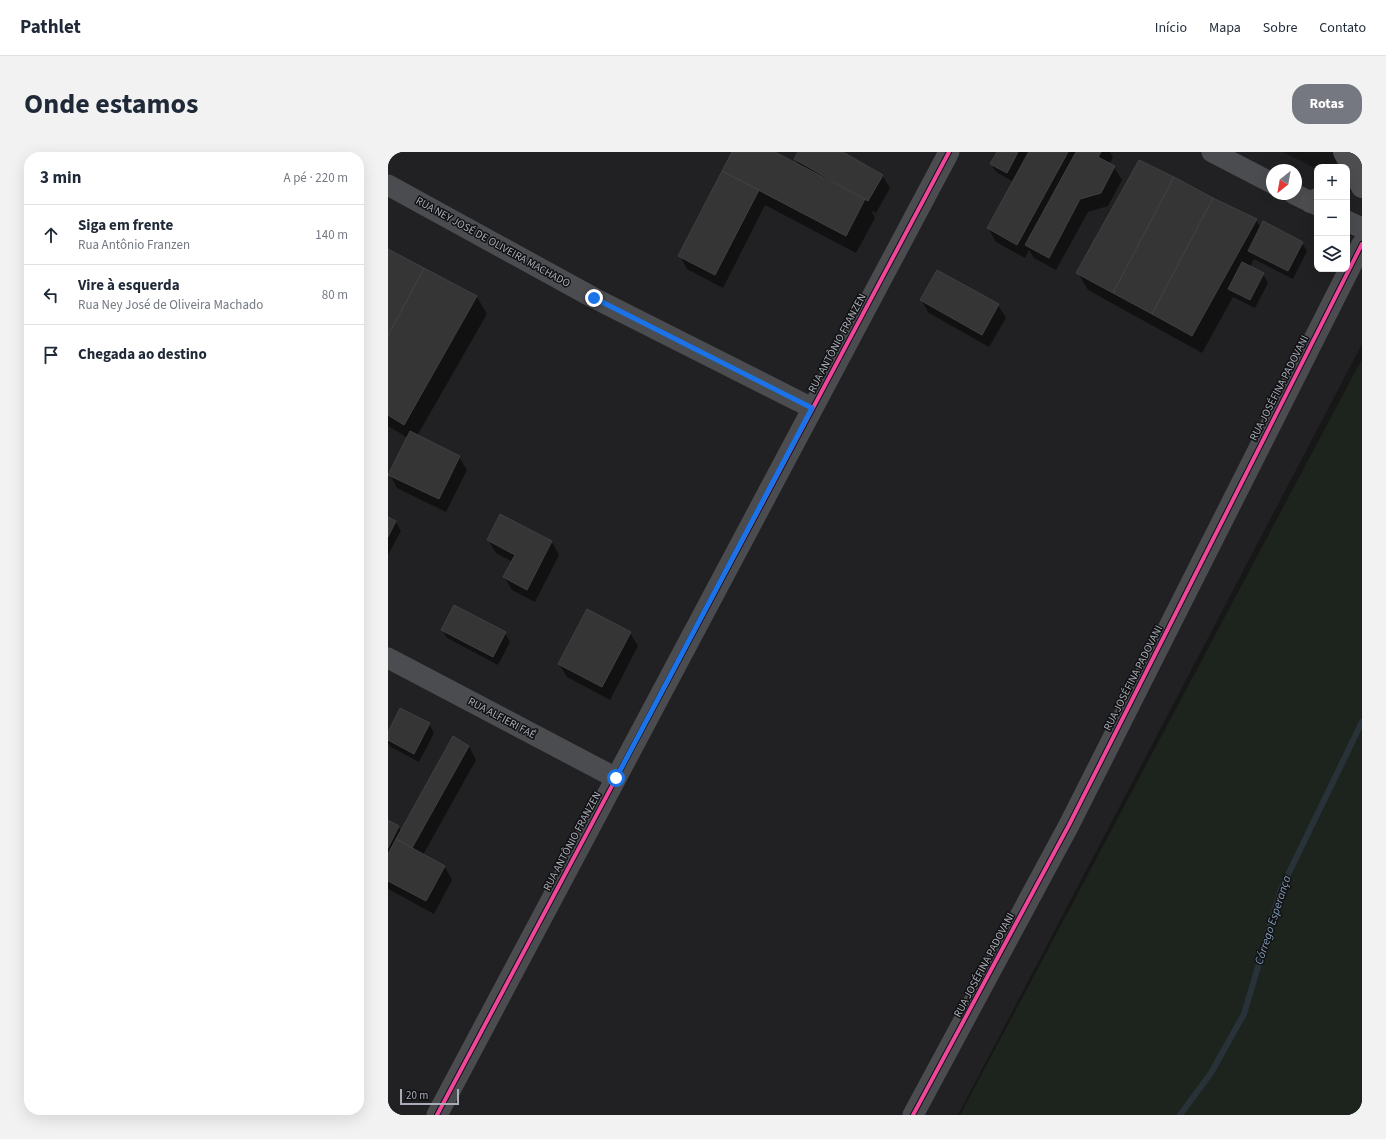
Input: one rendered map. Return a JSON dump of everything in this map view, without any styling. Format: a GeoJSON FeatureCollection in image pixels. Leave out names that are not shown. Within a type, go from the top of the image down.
{"type":"FeatureCollection","features":[{"type":"Feature","properties":{"kind":"highway"},"geometry":{"type":"LineString","coordinates":[[1344,152],[1344,164]]}},
{"type":"Feature","properties":{"kind":"highway"},"geometry":{"type":"LineString","coordinates":[[1344,152],[1362,187]]}},
{"type":"Feature","properties":{"kind":"street","name":"RUA ANTÔNIO FRANZEN"},"geometry":{"type":"LineString","coordinates":[[437,1115],[949,152]]}},
{"type":"Feature","properties":{"kind":"street"},"geometry":{"type":"LineString","coordinates":[[1212,152],[1266,180]]}},
{"type":"Feature","properties":{"kind":"street","name":"RUA NEY JOSÉ DE OLIVEIRA MACHADO"},"geometry":{"type":"LineString","coordinates":[[388,185],[594,298],[812,408]]}},
{"type":"Feature","properties":{"kind":"street"},"geometry":{"type":"LineString","coordinates":[[1350,222],[1362,228]]}},
{"type":"Feature","properties":{"kind":"street","name":"RUA JOSÉFINA PADOVANI"},"geometry":{"type":"LineString","coordinates":[[913,1115],[1069,825],[1362,244]]}},
{"type":"Feature","properties":{"kind":"street","name":"RUA ALFIERI FAÉ"},"geometry":{"type":"LineString","coordinates":[[388,658],[616,778]]}},
{"type":"Feature","properties":{"kind":"shaded area"},"geometry":{"type":"Polygon","coordinates":[[[388,152],[1283,152],[1314,168],[1314,272],[1350,272],[1350,186],[1362,192],[1362,344],[958,1115],[388,1115],[388,152]]]}},
{"type":"Feature","properties":{"kind":"shaded area"},"geometry":{"type":"Polygon","coordinates":[[[1362,359],[1362,1115],[960,1115],[1362,359]]]}},
{"type":"Feature","properties":{"kind":"building"},"geometry":{"type":"Polygon","coordinates":[[[732,152],[775,152],[865,199],[846,236],[722,171],[732,152]]]}},
{"type":"Feature","properties":{"kind":"building"},"geometry":{"type":"Polygon","coordinates":[[[798,152],[843,152],[883,175],[868,201],[794,159],[798,152]]]}},
{"type":"Feature","properties":{"kind":"building"},"geometry":{"type":"Polygon","coordinates":[[[997,152],[1018,152],[1007,173],[990,164],[997,152]]]}},
{"type":"Feature","properties":{"kind":"building"},"geometry":{"type":"Polygon","coordinates":[[[1029,152],[1068,152],[1017,245],[987,228],[1029,152]]]}},
{"type":"Feature","properties":{"kind":"building"},"geometry":{"type":"Polygon","coordinates":[[[1076,152],[1101,152],[1098,157],[1115,166],[1101,193],[1080,199],[1049,258],[1025,245],[1076,152]]]}},
{"type":"Feature","properties":{"kind":"building"},"geometry":{"type":"Polygon","coordinates":[[[1139,160],[1174,177],[1113,293],[1076,273],[1139,160]]]}},
{"type":"Feature","properties":{"kind":"building"},"geometry":{"type":"Polygon","coordinates":[[[722,171],[759,190],[715,275],[678,256],[722,171]]]}},
{"type":"Feature","properties":{"kind":"building"},"geometry":{"type":"Polygon","coordinates":[[[1174,177],[1213,198],[1152,314],[1113,293],[1174,177]]]}},
{"type":"Feature","properties":{"kind":"building"},"geometry":{"type":"Polygon","coordinates":[[[1213,198],[1257,219],[1192,336],[1152,314],[1213,198]]]}},
{"type":"Feature","properties":{"kind":"building"},"geometry":{"type":"Polygon","coordinates":[[[1263,221],[1303,242],[1288,271],[1248,251],[1263,221]]]}},
{"type":"Feature","properties":{"kind":"building"},"geometry":{"type":"Polygon","coordinates":[[[388,249],[424,268],[388,336],[388,249]]]}},
{"type":"Feature","properties":{"kind":"building"},"geometry":{"type":"Polygon","coordinates":[[[1242,262],[1264,273],[1250,300],[1228,289],[1242,262]]]}},
{"type":"Feature","properties":{"kind":"building"},"geometry":{"type":"Polygon","coordinates":[[[424,268],[477,296],[404,425],[388,415],[388,336],[424,268]]]}},
{"type":"Feature","properties":{"kind":"building"},"geometry":{"type":"Polygon","coordinates":[[[937,270],[999,304],[982,335],[920,300],[937,270]]]}},
{"type":"Feature","properties":{"kind":"building"},"geometry":{"type":"Polygon","coordinates":[[[410,431],[460,456],[439,499],[388,475],[410,431]]]}},
{"type":"Feature","properties":{"kind":"building"},"geometry":{"type":"Polygon","coordinates":[[[500,514],[552,541],[527,590],[503,577],[515,555],[487,540],[500,514]]]}},
{"type":"Feature","properties":{"kind":"building"},"geometry":{"type":"Polygon","coordinates":[[[388,517],[396,521],[388,537],[388,517]]]}},
{"type":"Feature","properties":{"kind":"building"},"geometry":{"type":"Polygon","coordinates":[[[454,605],[506,632],[493,657],[441,630],[454,605]]]}},
{"type":"Feature","properties":{"kind":"building"},"geometry":{"type":"Polygon","coordinates":[[[587,609],[631,632],[602,687],[558,664],[587,609]]]}},
{"type":"Feature","properties":{"kind":"building"},"geometry":{"type":"Polygon","coordinates":[[[400,708],[430,723],[414,754],[388,740],[388,732],[400,708]]]}},
{"type":"Feature","properties":{"kind":"building"},"geometry":{"type":"Polygon","coordinates":[[[453,736],[469,746],[412,848],[396,839],[453,736]]]}},
{"type":"Feature","properties":{"kind":"building"},"geometry":{"type":"Polygon","coordinates":[[[388,820],[399,826],[388,848],[388,820]]]}},
{"type":"Feature","properties":{"kind":"building"},"geometry":{"type":"Polygon","coordinates":[[[396,839],[445,866],[426,901],[388,881],[388,854],[396,839]]]}},
{"type":"Feature","properties":{"kind":"waterway","name":"Córrego Esperança"},"geometry":{"type":"LineString","coordinates":[[1180,1115],[1211,1073],[1244,1014],[1281,889],[1362,722]]}},
{"type":"Feature","properties":{"kind":"cycle path"},"geometry":{"type":"LineString","coordinates":[[437,1115],[949,152]]}},
{"type":"Feature","properties":{"kind":"cycle path"},"geometry":{"type":"LineString","coordinates":[[913,1115],[1069,825],[1362,244]]}},
{"type":"Feature","properties":{"kind":"route"},"geometry":{"type":"LineString","coordinates":[[594,298],[812,408],[616,778]]}}]}
